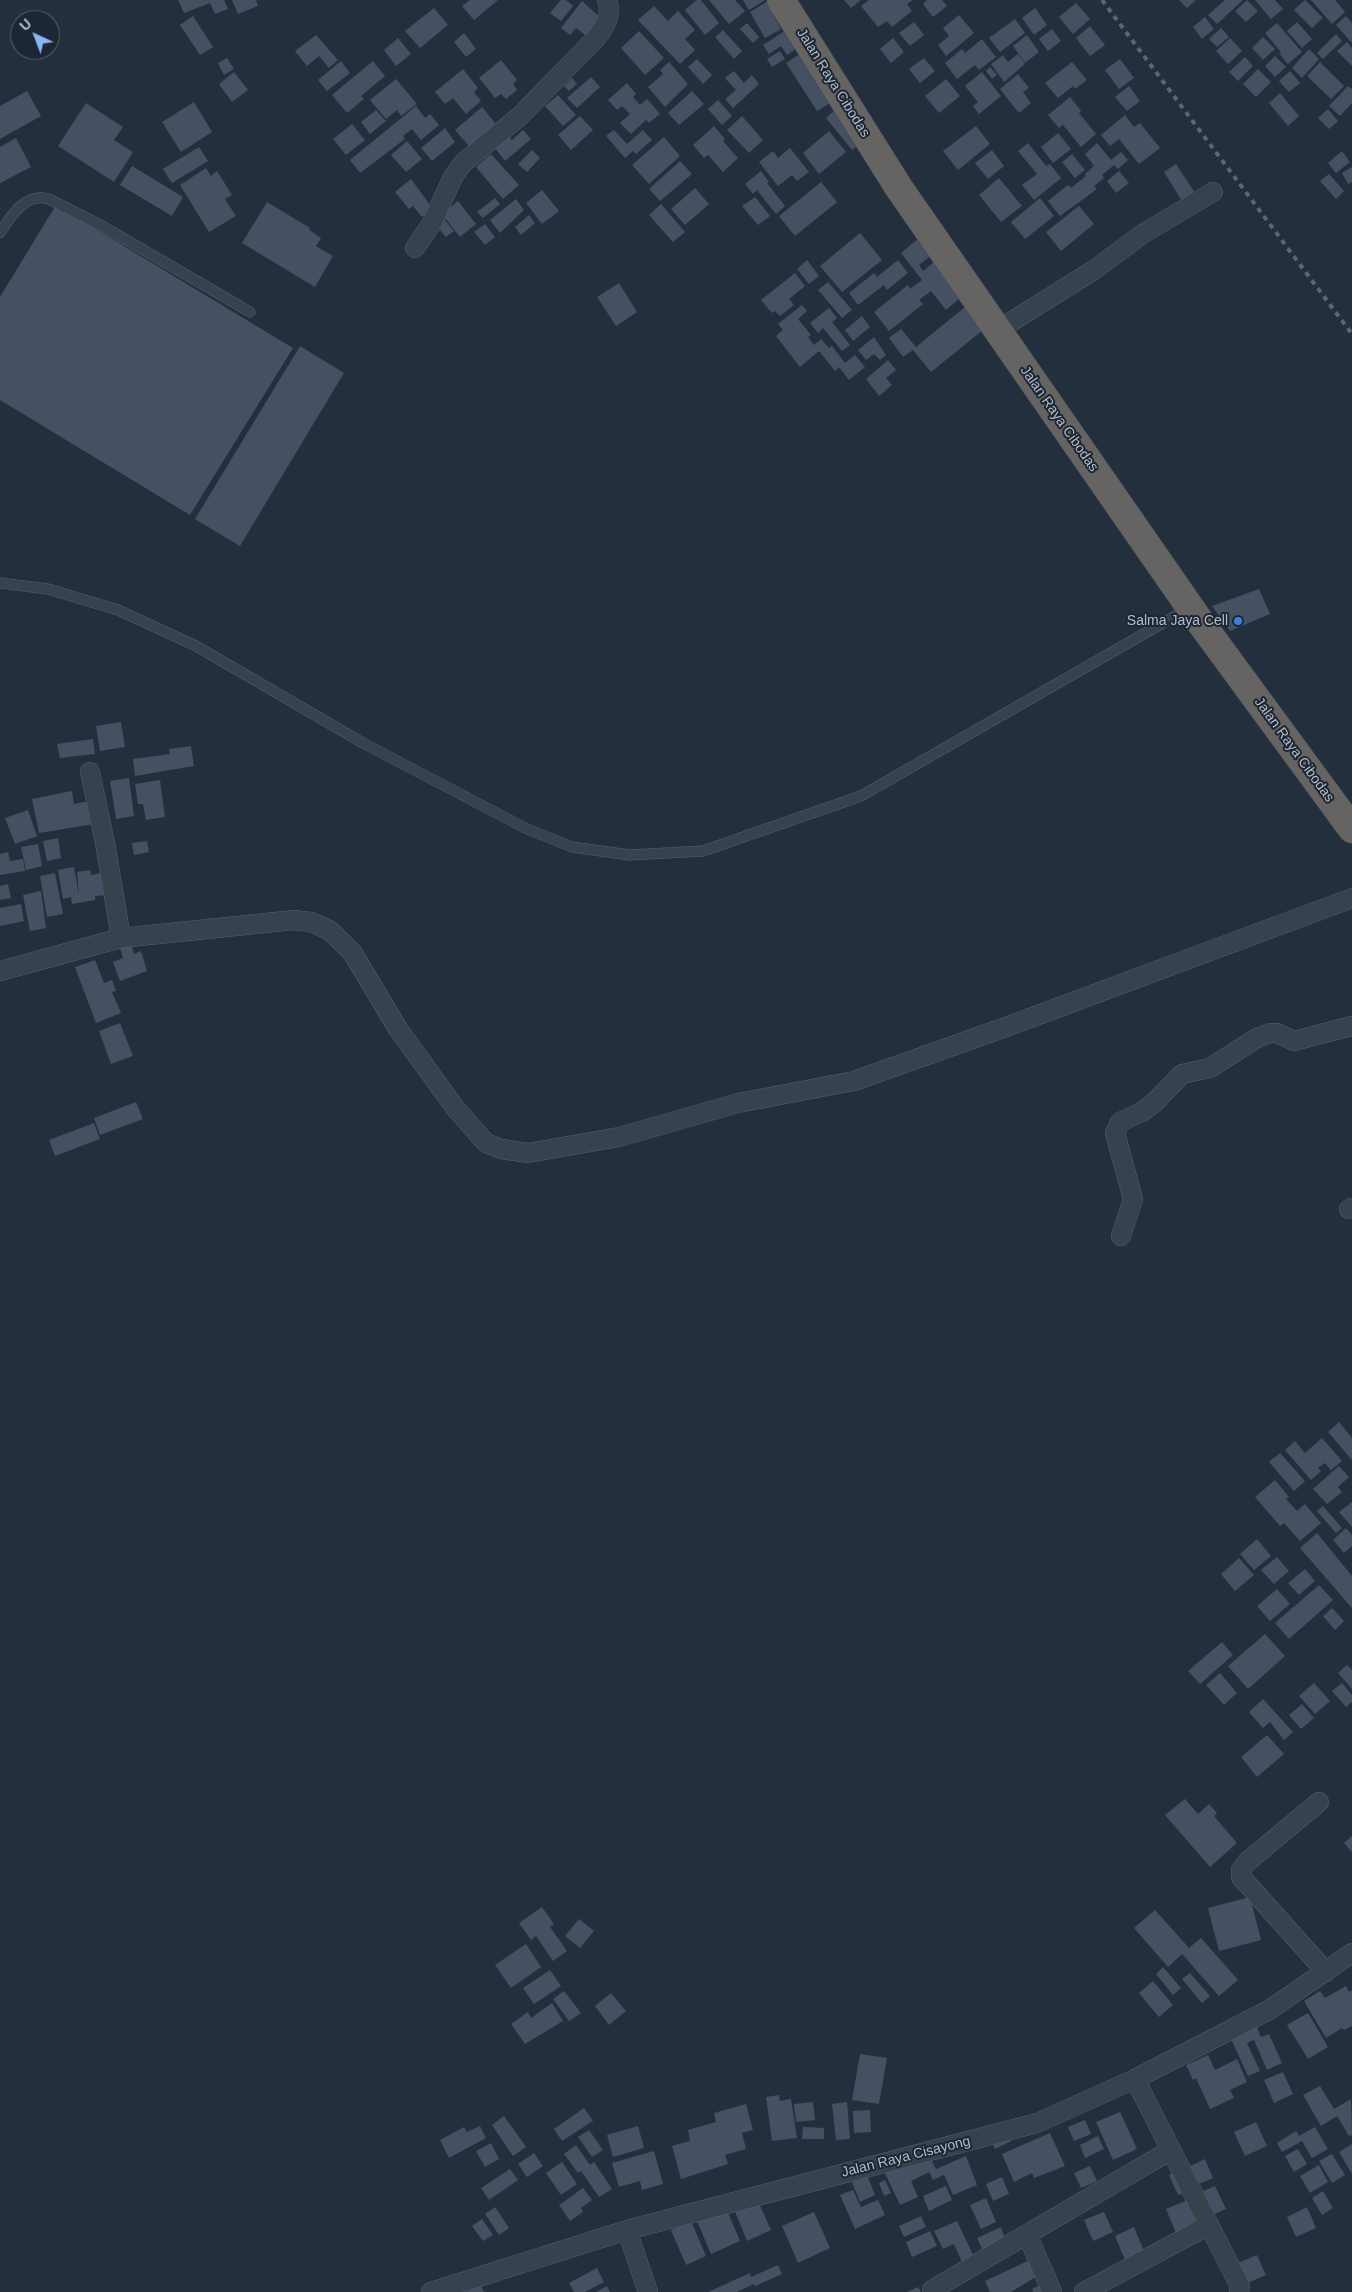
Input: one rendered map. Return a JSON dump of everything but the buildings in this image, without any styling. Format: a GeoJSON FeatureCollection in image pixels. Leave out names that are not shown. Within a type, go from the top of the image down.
{"type":"FeatureCollection","features":[{"type":"Feature","properties":{"kind":"highway","name":"Jalan Raya Cibodas"},"geometry":{"type":"LineString","coordinates":[[781,0],[899,188],[1190,607],[1352,829]]}},
{"type":"Feature","properties":{"kind":"street"},"geometry":{"type":"LineString","coordinates":[[415,248],[432,223],[453,177],[463,163],[520,116],[598,36],[608,22],[609,8],[607,0]]}},
{"type":"Feature","properties":{"kind":"street"},"geometry":{"type":"LineString","coordinates":[[998,330],[1094,270],[1144,233],[1213,192]]}},
{"type":"Feature","properties":{"kind":"street"},"geometry":{"type":"LineString","coordinates":[[90,772],[106,844],[120,938]]}},
{"type":"Feature","properties":{"kind":"street"},"geometry":{"type":"LineString","coordinates":[[0,971],[120,938],[294,920],[311,922],[329,930],[352,952],[398,1029],[456,1109],[486,1143],[501,1149],[528,1153],[618,1137],[738,1103],[854,1081],[1006,1027],[1352,898]]}},
{"type":"Feature","properties":{"kind":"street"},"geometry":{"type":"LineString","coordinates":[[1121,1236],[1133,1199],[1114,1132],[1120,1122],[1142,1112],[1156,1102],[1182,1074],[1210,1068],[1219,1064],[1238,1049],[1257,1038],[1270,1033],[1277,1033],[1294,1041],[1352,1026]]}},
{"type":"Feature","properties":{"kind":"street"},"geometry":{"type":"LineString","coordinates":[[1319,1802],[1247,1862],[1241,1870],[1241,1877],[1326,1972]]}},
{"type":"Feature","properties":{"kind":"street","name":"Jalan Raya Cisayong"},"geometry":{"type":"LineString","coordinates":[[431,2292],[627,2230],[1037,2123],[1135,2079],[1269,2010],[1352,1953]]}},
{"type":"Feature","properties":{"kind":"street"},"geometry":{"type":"LineString","coordinates":[[1135,2079],[1240,2286],[1239,2292]]}},
{"type":"Feature","properties":{"kind":"street"},"geometry":{"type":"LineString","coordinates":[[932,2290],[1171,2150]]}},
{"type":"Feature","properties":{"kind":"street"},"geometry":{"type":"LineString","coordinates":[[1084,2292],[1209,2224]]}},
{"type":"Feature","properties":{"kind":"street"},"geometry":{"type":"LineString","coordinates":[[627,2230],[648,2292]]}},
{"type":"Feature","properties":{"kind":"street"},"geometry":{"type":"LineString","coordinates":[[1027,2234],[1052,2292]]}},
{"type":"Feature","properties":{"kind":"lane"},"geometry":{"type":"LineString","coordinates":[[0,233],[26,201],[39,196],[49,199],[104,227],[250,312]]}},
{"type":"Feature","properties":{"kind":"lane"},"geometry":{"type":"LineString","coordinates":[[0,583],[48,589],[118,610],[196,646],[363,743],[525,828],[572,847],[630,855],[704,850],[861,796],[1190,607]]}},
{"type":"Feature","properties":{"kind":"railway"},"geometry":{"type":"LineString","coordinates":[[1102,0],[1352,334]]}},
{"type":"Feature","properties":{"kind":"place","name":"Salma Jaya Cell"},"geometry":{"type":"Point","coordinates":[1238,621]}}]}
